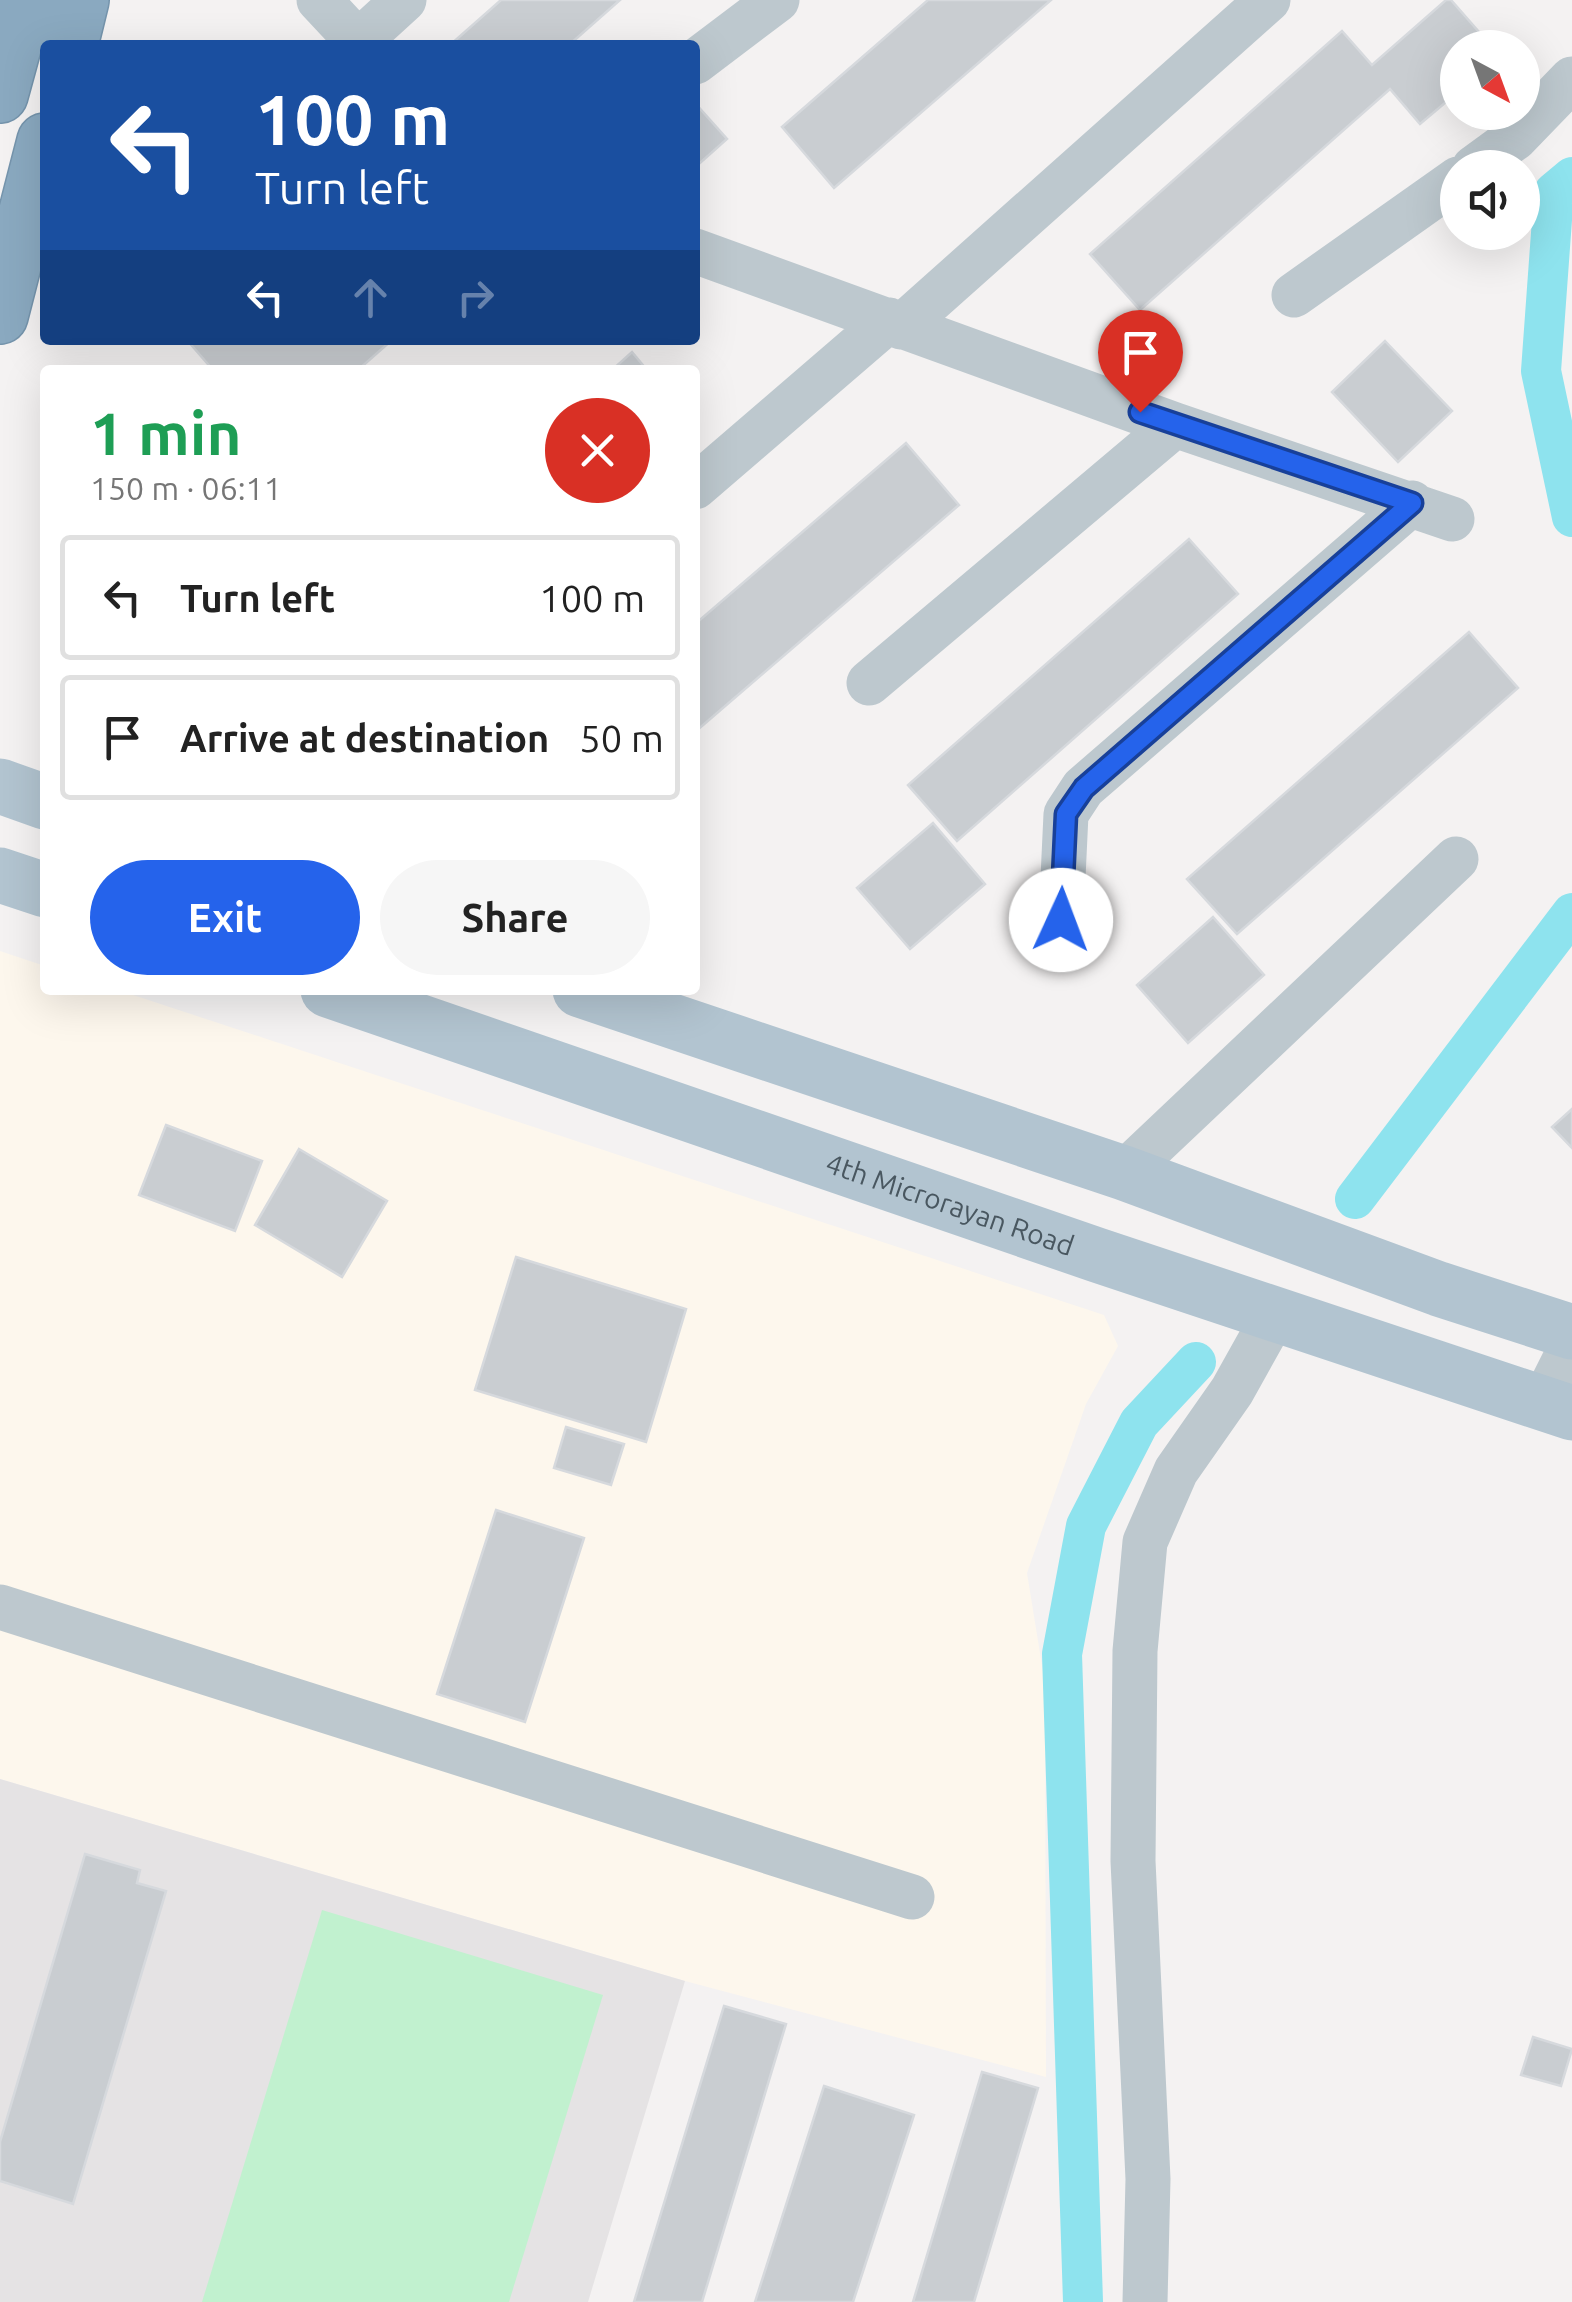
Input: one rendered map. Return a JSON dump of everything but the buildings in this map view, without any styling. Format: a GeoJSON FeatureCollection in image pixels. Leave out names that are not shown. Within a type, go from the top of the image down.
{"type":"FeatureCollection","features":[{"type":"Feature","properties":{"kind":"highway"},"geometry":{"type":"LineString","coordinates":[[0,95],[26,0]]}},
{"type":"Feature","properties":{"kind":"highway"},"geometry":{"type":"LineString","coordinates":[[71,40],[81,0]]}},
{"type":"Feature","properties":{"kind":"highway"},"geometry":{"type":"LineString","coordinates":[[0,316],[40,160]]}},
{"type":"Feature","properties":{"kind":"main road"},"geometry":{"type":"LineString","coordinates":[[0,786],[40,800]]}},
{"type":"Feature","properties":{"kind":"main road"},"geometry":{"type":"LineString","coordinates":[[0,874],[40,888]]}},
{"type":"Feature","properties":{"kind":"main road","name":"4th Microrayan Road"},"geometry":{"type":"LineString","coordinates":[[343,995],[1558,1408]]}},
{"type":"Feature","properties":{"kind":"main road"},"geometry":{"type":"LineString","coordinates":[[595,995],[1124,1173],[1439,1289],[1572,1332]]}},
{"type":"Feature","properties":{"kind":"street"},"geometry":{"type":"LineString","coordinates":[[319,0],[355,40]]}},
{"type":"Feature","properties":{"kind":"street"},"geometry":{"type":"LineString","coordinates":[[363,40],[404,0]]}},
{"type":"Feature","properties":{"kind":"street"},"geometry":{"type":"LineString","coordinates":[[700,58],[777,0]]}},
{"type":"Feature","properties":{"kind":"street"},"geometry":{"type":"LineString","coordinates":[[700,483],[895,323],[1268,0]]}},
{"type":"Feature","properties":{"kind":"street"},"geometry":{"type":"LineString","coordinates":[[1499,150],[1572,79]]}},
{"type":"Feature","properties":{"kind":"street"},"geometry":{"type":"LineString","coordinates":[[1294,296],[1440,192]]}},
{"type":"Feature","properties":{"kind":"street"},"geometry":{"type":"LineString","coordinates":[[700,253],[1174,424],[1432,511],[1084,788],[1066,814],[1061,920]]}},
{"type":"Feature","properties":{"kind":"street"},"geometry":{"type":"LineString","coordinates":[[869,683],[1174,424]]}},
{"type":"Feature","properties":{"kind":"street"},"geometry":{"type":"LineString","coordinates":[[1124,1173],[1456,860]]}},
{"type":"Feature","properties":{"kind":"street"},"geometry":{"type":"LineString","coordinates":[[1145,2302],[1148,2179],[1134,1861],[1135,1651],[1145,1542],[1176,1471],[1232,1390],[1275,1314]]}},
{"type":"Feature","properties":{"kind":"street"},"geometry":{"type":"LineString","coordinates":[[1558,1408],[1572,1345]]}},
{"type":"Feature","properties":{"kind":"street"},"geometry":{"type":"LineString","coordinates":[[0,1607],[912,1897]]}},
{"type":"Feature","properties":{"kind":"shaded area"},"geometry":{"type":"Polygon","coordinates":[[[0,951],[40,964],[40,995],[133,995],[1104,1315],[1118,1346],[1086,1404],[1027,1573],[1045,1684],[1046,2077],[685,1981],[0,1779],[0,951]]]}},
{"type":"Feature","properties":{"kind":"shaded area"},"geometry":{"type":"Polygon","coordinates":[[[0,1779],[685,1981],[588,2302],[0,2302],[0,1779]]]}},
{"type":"Feature","properties":{"kind":"green space"},"geometry":{"type":"Polygon","coordinates":[[[322,1910],[603,1995],[509,2302],[202,2302],[322,1910]]]}},
{"type":"Feature","properties":{"kind":"waterway"},"geometry":{"type":"LineString","coordinates":[[1572,177],[1554,192],[1541,371],[1572,517]]}},
{"type":"Feature","properties":{"kind":"waterway"},"geometry":{"type":"LineString","coordinates":[[1355,1199],[1572,913]]}},
{"type":"Feature","properties":{"kind":"waterway"},"geometry":{"type":"LineString","coordinates":[[1083,2302],[1062,1654],[1086,1526],[1139,1423],[1196,1362]]}},
{"type":"Feature","properties":{"kind":"route"},"geometry":{"type":"LineString","coordinates":[[1061,920],[1066,814],[1084,788],[1412,503],[1140,412]]}}]}
